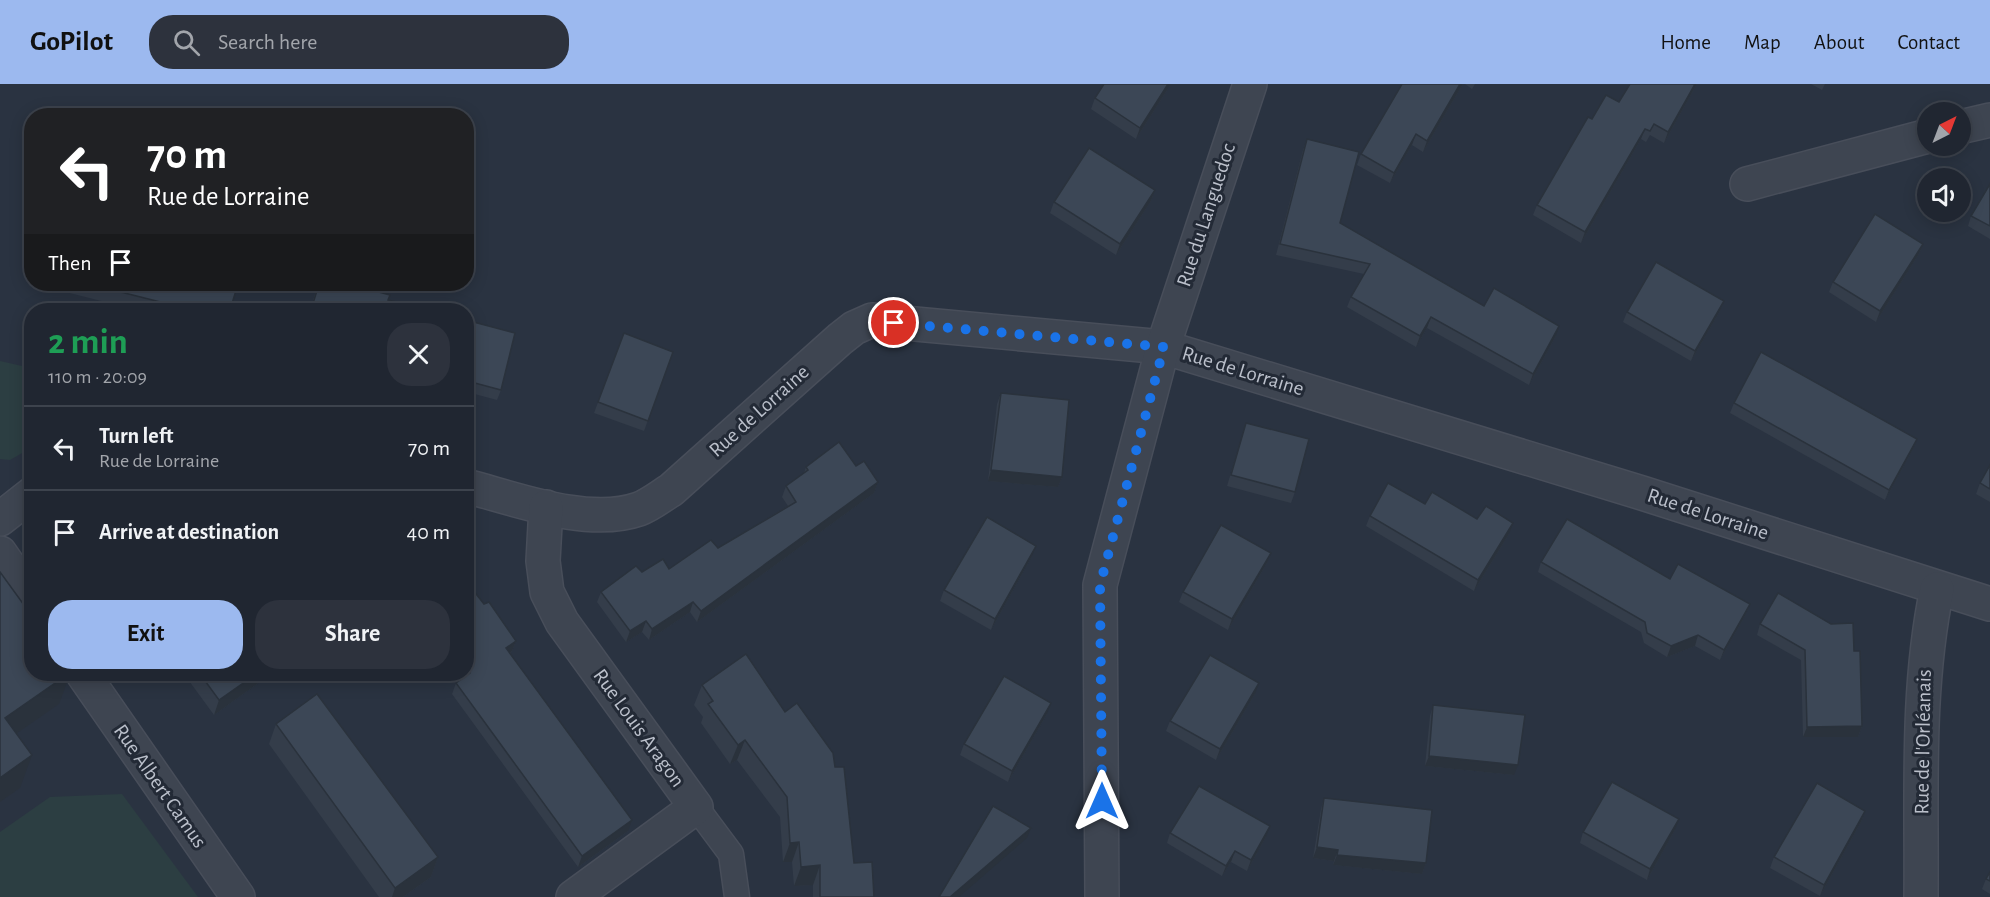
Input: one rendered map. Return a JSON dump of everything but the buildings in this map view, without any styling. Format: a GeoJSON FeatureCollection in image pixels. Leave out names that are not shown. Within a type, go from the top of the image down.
{"type":"FeatureCollection","features":[{"type":"Feature","properties":{"kind":"street","name":"Rue du Languedoc"},"geometry":{"type":"LineString","coordinates":[[1102,897],[1100,585],[1164,347],[1250,84]]}},
{"type":"Feature","properties":{"kind":"street"},"geometry":{"type":"LineString","coordinates":[[1971,124],[1990,120]]}},
{"type":"Feature","properties":{"kind":"street"},"geometry":{"type":"LineString","coordinates":[[1747,184],[1917,139]]}},
{"type":"Feature","properties":{"kind":"street","name":"Rue de Lorraine"},"geometry":{"type":"LineString","coordinates":[[474,488],[546,507],[607,515],[639,508],[671,490],[840,339],[854,328],[872,321],[1164,347],[1642,493],[1937,589],[1990,604]]}},
{"type":"Feature","properties":{"kind":"street"},"geometry":{"type":"LineString","coordinates":[[0,519],[24,500]]}},
{"type":"Feature","properties":{"kind":"street","name":"Rue Louis Aragon"},"geometry":{"type":"LineString","coordinates":[[546,507],[543,561],[547,592],[562,622],[696,807],[573,897]]}},
{"type":"Feature","properties":{"kind":"street"},"geometry":{"type":"LineString","coordinates":[[0,554],[24,588]]}},
{"type":"Feature","properties":{"kind":"street","name":"Rue de l'Orléanais"},"geometry":{"type":"LineString","coordinates":[[1921,897],[1923,683],[1927,636],[1937,589]]}},
{"type":"Feature","properties":{"kind":"street","name":"Rue Albert Camus"},"geometry":{"type":"LineString","coordinates":[[88,681],[238,897]]}},
{"type":"Feature","properties":{"kind":"lane"},"geometry":{"type":"LineString","coordinates":[[696,807],[731,854],[737,897]]}},
{"type":"Feature","properties":{"kind":"shaded area"},"geometry":{"type":"Polygon","coordinates":[[[0,361],[24,366],[24,452],[10,460],[0,459],[0,361]]]}},
{"type":"Feature","properties":{"kind":"shaded area"},"geometry":{"type":"Polygon","coordinates":[[[122,794],[198,897],[0,897],[0,832],[50,797],[122,794]]]}},
{"type":"Feature","properties":{"kind":"route"},"geometry":{"type":"LineString","coordinates":[[894,323],[1164,347],[1100,585],[1102,801]]}}]}
